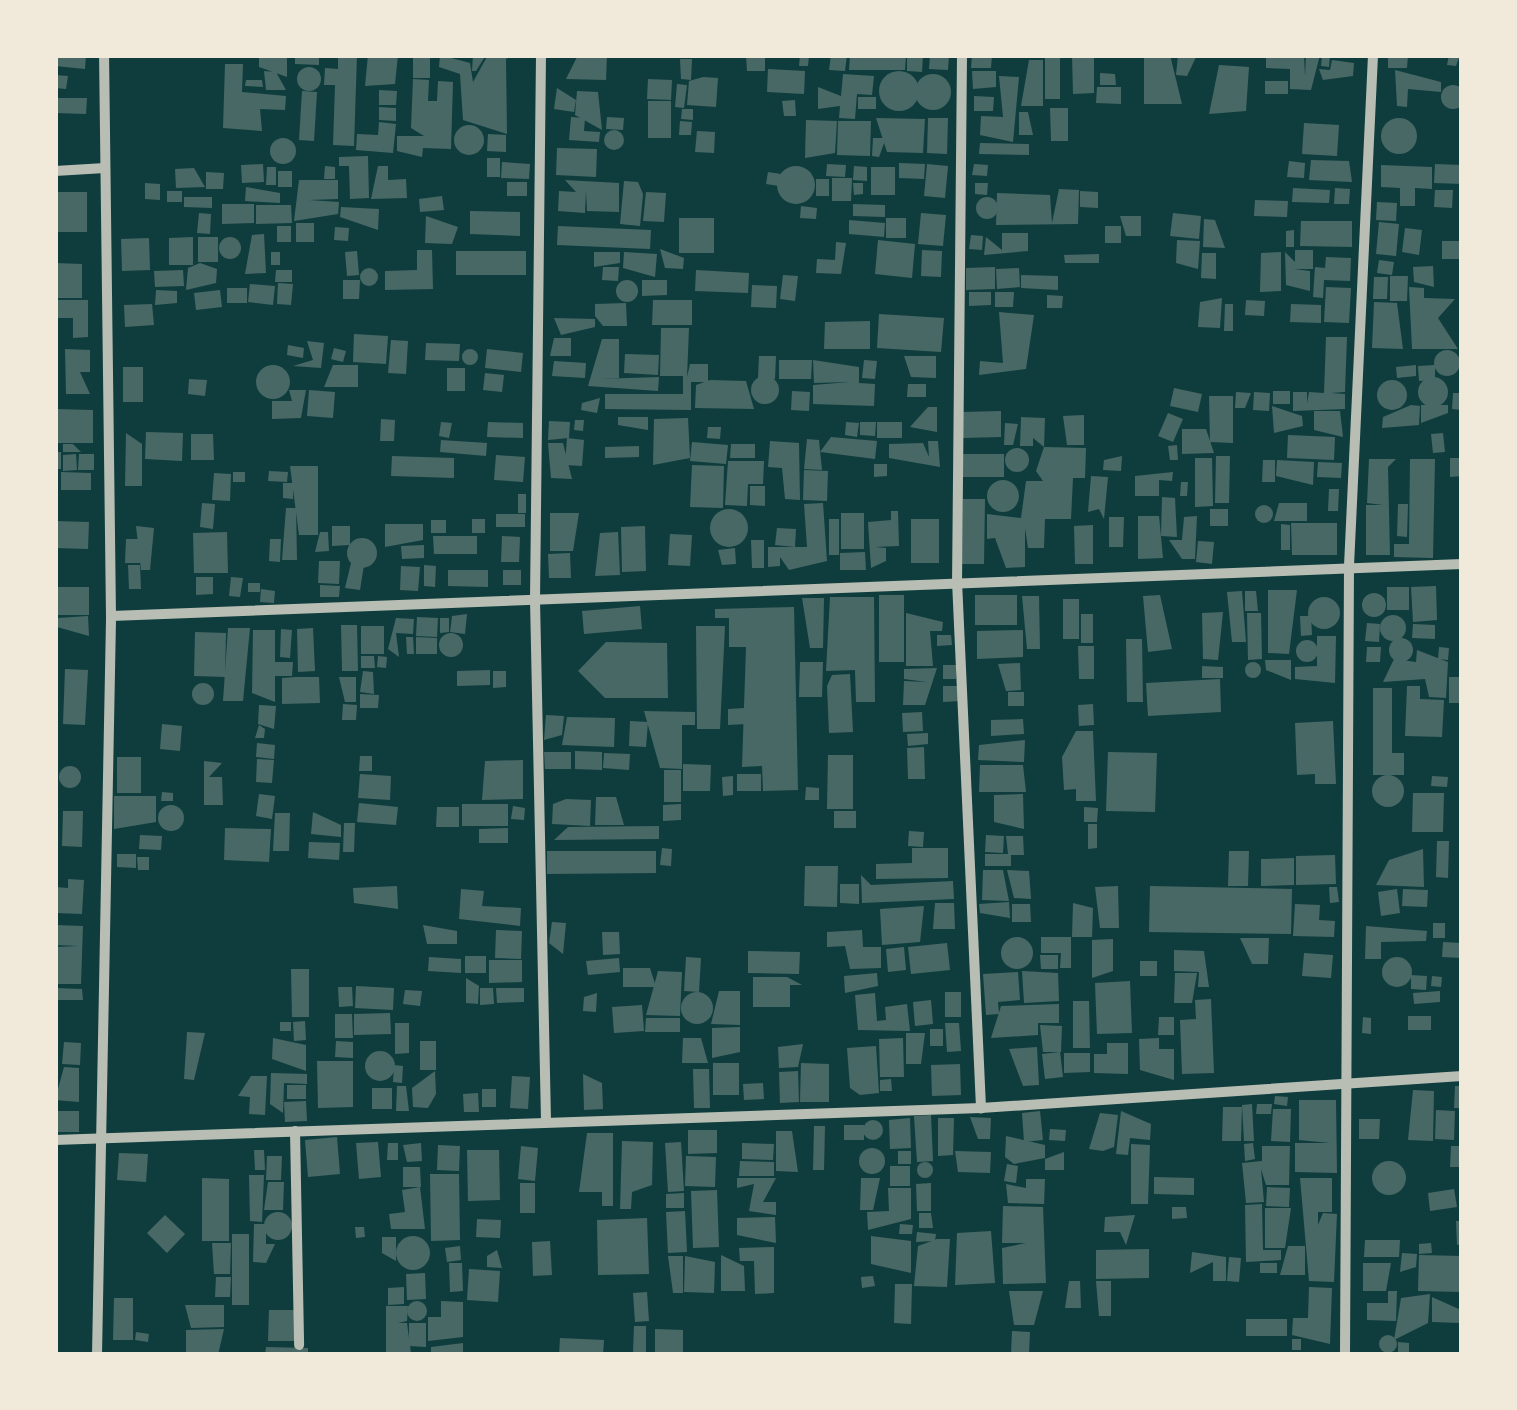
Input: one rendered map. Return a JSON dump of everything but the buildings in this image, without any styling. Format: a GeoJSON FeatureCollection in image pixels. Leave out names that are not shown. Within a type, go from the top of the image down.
{"type":"FeatureCollection","features":[{"type":"Feature","properties":{"kind":"street"},"geometry":{"type":"LineString","coordinates":[[97,1355],[111,616],[104,55]]}},
{"type":"Feature","properties":{"kind":"street"},"geometry":{"type":"LineString","coordinates":[[541,55],[535,600],[546,1122]]}},
{"type":"Feature","properties":{"kind":"street"},"geometry":{"type":"LineString","coordinates":[[962,55],[957,581],[981,1108]]}},
{"type":"Feature","properties":{"kind":"street"},"geometry":{"type":"LineString","coordinates":[[1345,1355],[1349,566],[1374,55]]}},
{"type":"Feature","properties":{"kind":"street"},"geometry":{"type":"LineString","coordinates":[[55,171],[105,168]]}},
{"type":"Feature","properties":{"kind":"street"},"geometry":{"type":"LineString","coordinates":[[111,616],[1462,564]]}},
{"type":"Feature","properties":{"kind":"street"},"geometry":{"type":"LineString","coordinates":[[55,1140],[981,1108],[1462,1076]]}},
{"type":"Feature","properties":{"kind":"street"},"geometry":{"type":"LineString","coordinates":[[295,1132],[299,1344]]}}]}
